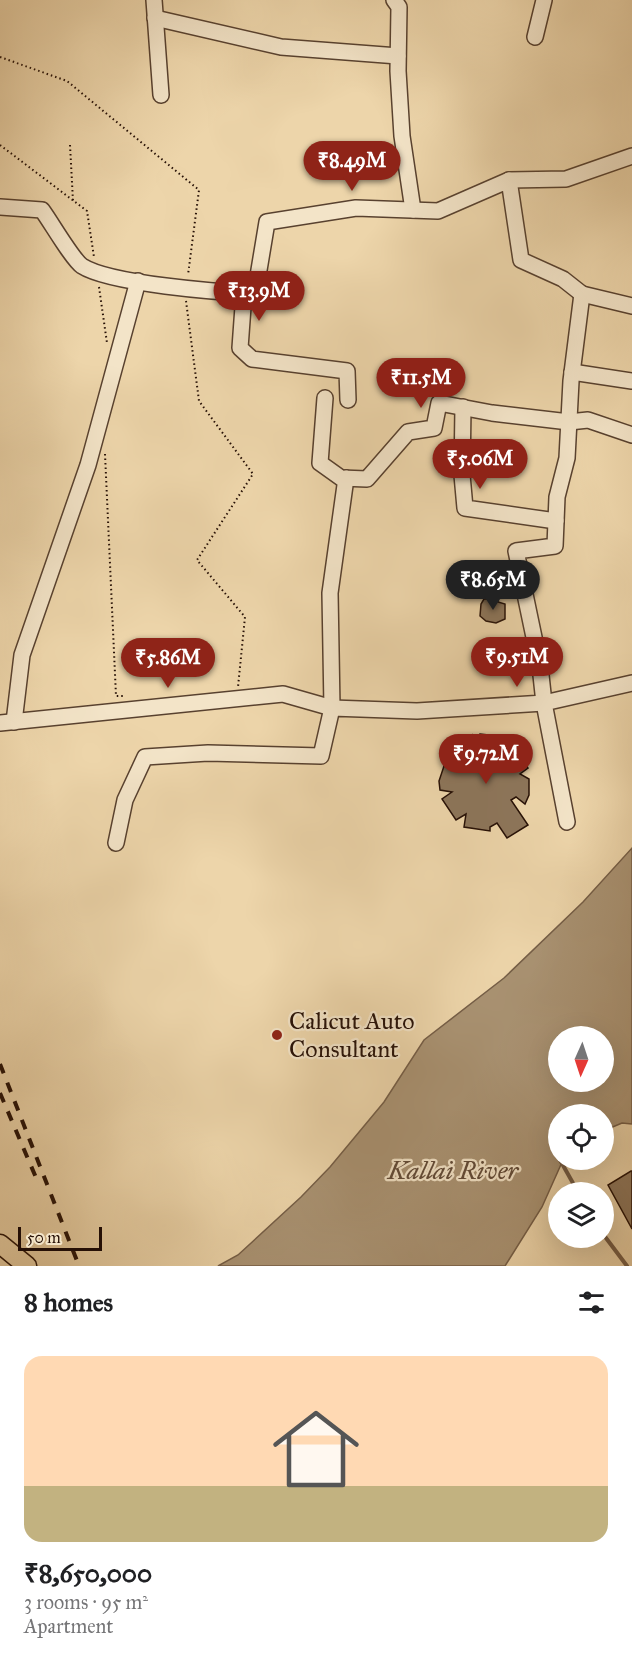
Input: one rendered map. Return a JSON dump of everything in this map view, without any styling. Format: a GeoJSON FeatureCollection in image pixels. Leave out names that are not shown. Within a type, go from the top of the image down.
{"type":"FeatureCollection","features":[{"type":"Feature","properties":{"kind":"main road"},"geometry":{"type":"LineString","coordinates":[[0,1244],[27,1266]]}},
{"type":"Feature","properties":{"kind":"street"},"geometry":{"type":"LineString","coordinates":[[154,0],[161,95]]}},
{"type":"Feature","properties":{"kind":"street"},"geometry":{"type":"LineString","coordinates":[[394,0],[399,7],[398,56],[402,136],[413,210]]}},
{"type":"Feature","properties":{"kind":"street"},"geometry":{"type":"LineString","coordinates":[[535,37],[543,0]]}},
{"type":"Feature","properties":{"kind":"street"},"geometry":{"type":"LineString","coordinates":[[155,18],[280,47],[398,56]]}},
{"type":"Feature","properties":{"kind":"street"},"geometry":{"type":"LineString","coordinates":[[0,207],[42,210],[81,265],[97,272],[138,281],[255,294],[267,222],[356,208],[438,211],[509,180],[566,180],[632,156]]}},
{"type":"Feature","properties":{"kind":"street"},"geometry":{"type":"LineString","coordinates":[[509,180],[521,260],[563,279],[582,294],[632,306]]}},
{"type":"Feature","properties":{"kind":"street"},"geometry":{"type":"LineString","coordinates":[[138,281],[88,465],[22,655],[7,722],[283,694],[332,708],[417,711],[544,703],[632,682]]}},
{"type":"Feature","properties":{"kind":"street"},"geometry":{"type":"LineString","coordinates":[[244,293],[240,348],[252,359],[347,371],[348,400]]}},
{"type":"Feature","properties":{"kind":"street"},"geometry":{"type":"LineString","coordinates":[[567,822],[544,703],[540,666],[516,550],[555,546],[556,497],[567,458],[572,372],[582,294]]}},
{"type":"Feature","properties":{"kind":"street"},"geometry":{"type":"LineString","coordinates":[[572,372],[632,381]]}},
{"type":"Feature","properties":{"kind":"street"},"geometry":{"type":"LineString","coordinates":[[325,398],[320,463],[341,478],[367,479],[408,432],[434,428],[439,403],[569,422],[588,420],[632,435]]}},
{"type":"Feature","properties":{"kind":"street"},"geometry":{"type":"LineString","coordinates":[[463,407],[462,475],[465,508],[556,521]]}},
{"type":"Feature","properties":{"kind":"street"},"geometry":{"type":"LineString","coordinates":[[116,843],[125,800],[145,758],[208,753],[321,756],[332,708],[330,593],[346,478]]}},
{"type":"Feature","properties":{"kind":"path"},"geometry":{"type":"LineString","coordinates":[[0,57],[67,81],[199,190],[187,285]]}},
{"type":"Feature","properties":{"kind":"path"},"geometry":{"type":"LineString","coordinates":[[0,145],[87,211],[107,351]]}},
{"type":"Feature","properties":{"kind":"path"},"geometry":{"type":"LineString","coordinates":[[70,145],[73,201]]}},
{"type":"Feature","properties":{"kind":"path"},"geometry":{"type":"LineString","coordinates":[[186,296],[199,401],[253,474],[197,560],[245,617],[238,694]]}},
{"type":"Feature","properties":{"kind":"path"},"geometry":{"type":"LineString","coordinates":[[105,453],[116,696],[127,697]]}},
{"type":"Feature","properties":{"kind":"water","name":"Kallai River"},"geometry":{"type":"Polygon","coordinates":[[[632,848],[632,1124],[622,1123],[614,1126],[614,1104],[548,1104],[548,1170],[559,1170],[553,1182],[548,1182],[548,1194],[542,1207],[505,1266],[218,1266],[238,1255],[330,1167],[384,1102],[424,1040],[504,978],[583,902],[632,848]]]}},
{"type":"Feature","properties":{"kind":"building"},"geometry":{"type":"Polygon","coordinates":[[[484,599],[498,599],[498,602],[505,604],[505,619],[496,623],[486,621],[480,616],[484,599]]]}},
{"type":"Feature","properties":{"kind":"building"},"geometry":{"type":"Polygon","coordinates":[[[480,734],[497,736],[506,740],[500,750],[504,753],[512,745],[528,768],[520,774],[529,779],[529,795],[525,804],[516,797],[511,800],[528,825],[507,838],[497,823],[490,827],[490,831],[464,827],[466,814],[456,820],[442,799],[452,792],[440,790],[439,781],[445,763],[452,761],[455,750],[472,735],[473,744],[480,745],[480,734]]]}},
{"type":"Feature","properties":{"kind":"building"},"geometry":{"type":"Polygon","coordinates":[[[632,1171],[632,1229],[614,1196],[613,1182],[632,1171]]]}},
{"type":"Feature","properties":{"kind":"waterway"},"geometry":{"type":"LineString","coordinates":[[566,1170],[572,1182]]}},
{"type":"Feature","properties":{"kind":"waterway"},"geometry":{"type":"LineString","coordinates":[[614,1248],[627,1266]]}},
{"type":"Feature","properties":{"kind":"railway"},"geometry":{"type":"LineString","coordinates":[[0,1064],[79,1266]]}},
{"type":"Feature","properties":{"kind":"railway"},"geometry":{"type":"LineString","coordinates":[[0,1093],[37,1180]]}},
{"type":"Feature","properties":{"kind":"place","name":"Calicut Auto Consultant"},"geometry":{"type":"Point","coordinates":[277,1035]}}]}
